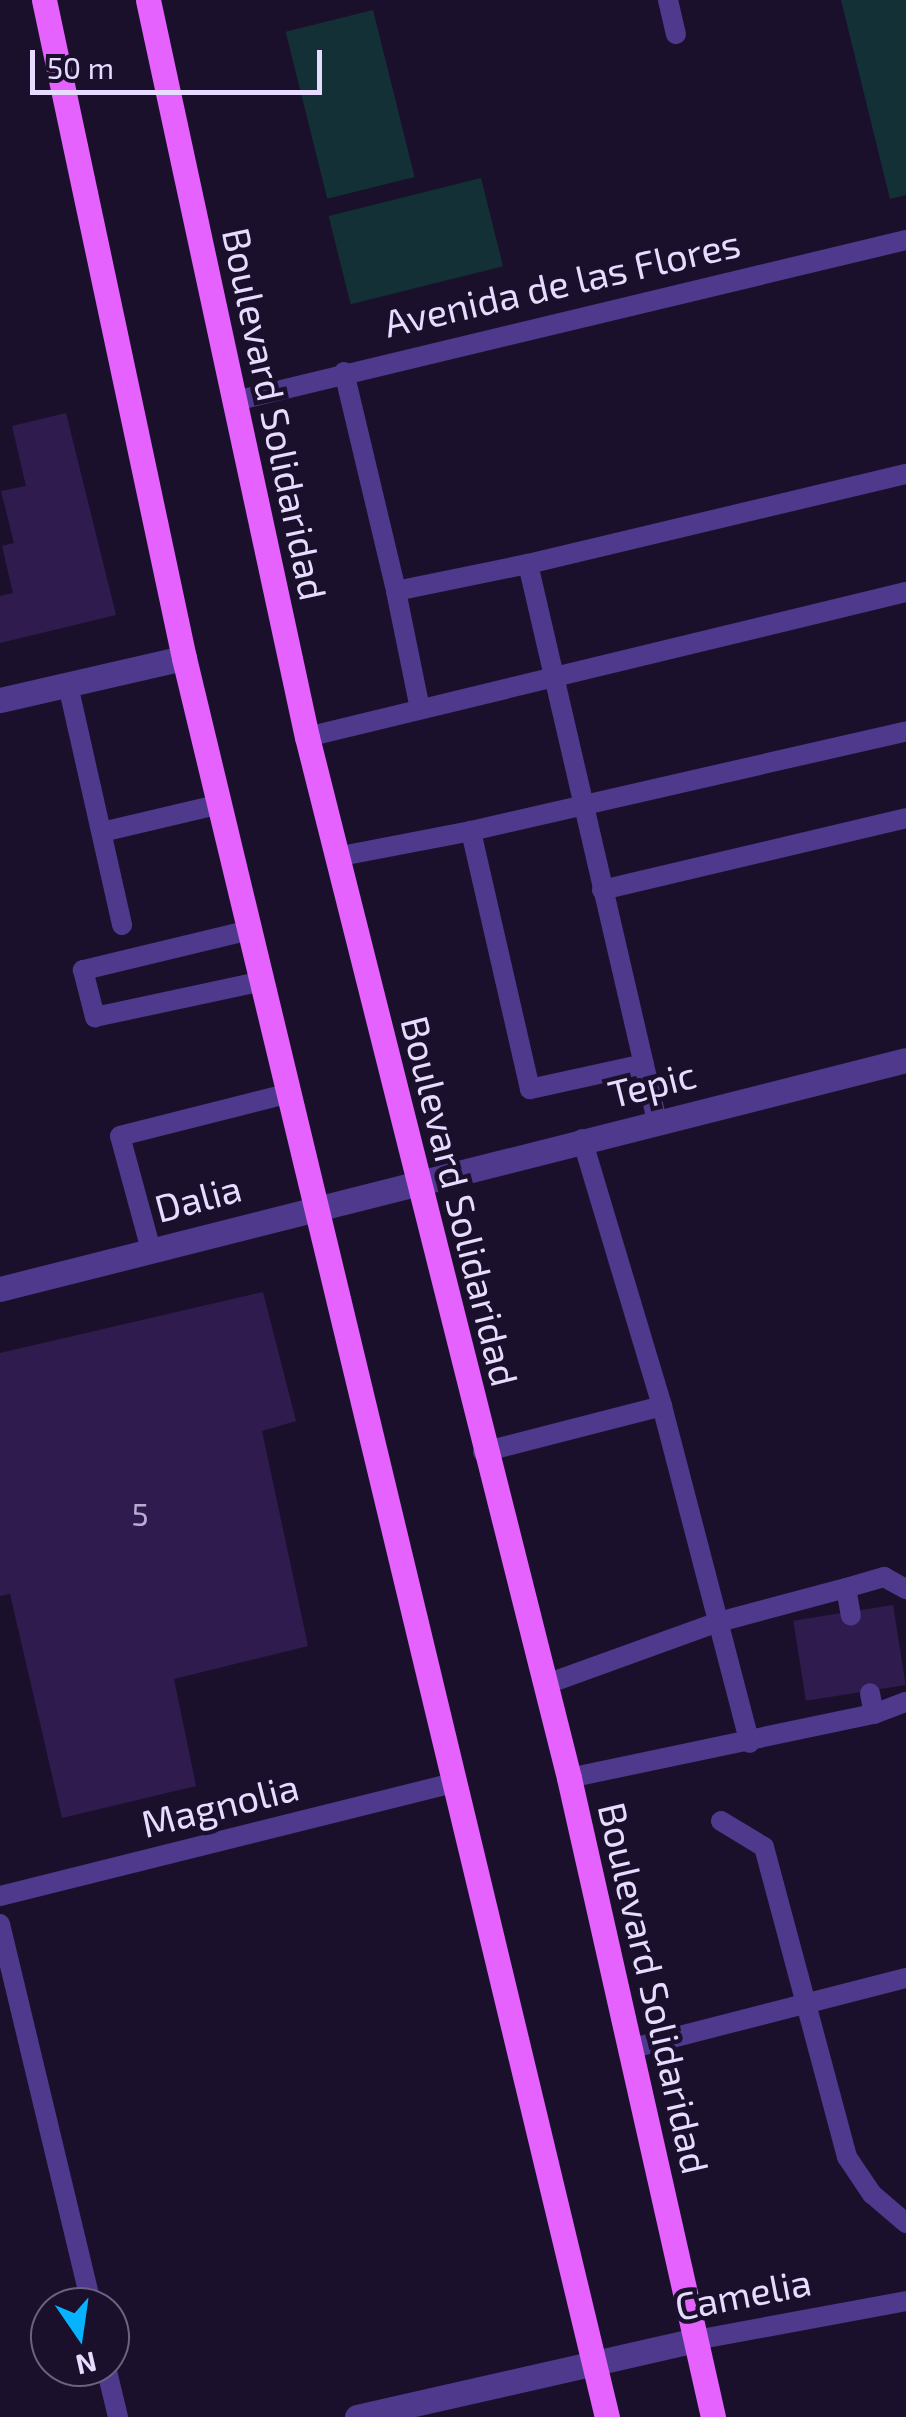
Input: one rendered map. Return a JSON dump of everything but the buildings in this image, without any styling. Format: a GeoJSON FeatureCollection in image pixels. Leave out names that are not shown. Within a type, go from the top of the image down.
{"type":"FeatureCollection","features":[{"type":"Feature","properties":{"kind":"main road"},"geometry":{"type":"LineString","coordinates":[[46,0],[184,658],[607,2417]]}},
{"type":"Feature","properties":{"kind":"main road","name":"Boulevard Solidaridad"},"geometry":{"type":"LineString","coordinates":[[152,6],[307,737],[483,1452],[568,1778],[713,2417]]}},
{"type":"Feature","properties":{"kind":"street"},"geometry":{"type":"LineString","coordinates":[[0,700],[184,658]]}},
{"type":"Feature","properties":{"kind":"street","name":"Tepic"},"geometry":{"type":"LineString","coordinates":[[416,1181],[906,1060]]}},
{"type":"Feature","properties":{"kind":"street","name":"Dalia"},"geometry":{"type":"LineString","coordinates":[[0,1289],[416,1181]]}},
{"type":"Feature","properties":{"kind":"street","name":"Camelia"},"geometry":{"type":"LineString","coordinates":[[356,2417],[696,2340]]}},
{"type":"Feature","properties":{"kind":"lane"},"geometry":{"type":"LineString","coordinates":[[668,0],[676,34]]}},
{"type":"Feature","properties":{"kind":"lane","name":"Avenida de las Flores"},"geometry":{"type":"LineString","coordinates":[[235,400],[906,240]]}},
{"type":"Feature","properties":{"kind":"lane"},"geometry":{"type":"LineString","coordinates":[[344,372],[420,709]]}},
{"type":"Feature","properties":{"kind":"lane"},"geometry":{"type":"LineString","coordinates":[[396,591],[528,564],[906,474]]}},
{"type":"Feature","properties":{"kind":"lane"},"geometry":{"type":"LineString","coordinates":[[528,564],[656,1121]]}},
{"type":"Feature","properties":{"kind":"lane"},"geometry":{"type":"LineString","coordinates":[[307,737],[906,592]]}},
{"type":"Feature","properties":{"kind":"lane"},"geometry":{"type":"LineString","coordinates":[[68,684],[122,925]]}},
{"type":"Feature","properties":{"kind":"lane"},"geometry":{"type":"LineString","coordinates":[[336,857],[471,831],[906,731]]}},
{"type":"Feature","properties":{"kind":"lane"},"geometry":{"type":"LineString","coordinates":[[102,832],[220,804]]}},
{"type":"Feature","properties":{"kind":"lane"},"geometry":{"type":"LineString","coordinates":[[602,890],[906,818]]}},
{"type":"Feature","properties":{"kind":"lane"},"geometry":{"type":"LineString","coordinates":[[471,831],[530,1088],[644,1064]]}},
{"type":"Feature","properties":{"kind":"lane"},"geometry":{"type":"LineString","coordinates":[[250,930],[83,970],[95,1018],[263,982]]}},
{"type":"Feature","properties":{"kind":"lane"},"geometry":{"type":"LineString","coordinates":[[151,1250],[120,1136],[290,1093]]}},
{"type":"Feature","properties":{"kind":"lane"},"geometry":{"type":"LineString","coordinates":[[582,1139],[662,1406],[714,1623],[750,1743]]}},
{"type":"Feature","properties":{"kind":"lane"},"geometry":{"type":"LineString","coordinates":[[483,1452],[662,1406]]}},
{"type":"Feature","properties":{"kind":"lane"},"geometry":{"type":"LineString","coordinates":[[544,1685],[714,1623],[884,1578],[906,1588]]}},
{"type":"Feature","properties":{"kind":"lane"},"geometry":{"type":"LineString","coordinates":[[846,1588],[851,1616]]}},
{"type":"Feature","properties":{"kind":"lane"},"geometry":{"type":"LineString","coordinates":[[568,1778],[750,1743],[872,1704],[906,1702]]}},
{"type":"Feature","properties":{"kind":"lane","name":"Magnolia"},"geometry":{"type":"LineString","coordinates":[[0,1896],[456,1782]]}},
{"type":"Feature","properties":{"kind":"lane"},"geometry":{"type":"LineString","coordinates":[[721,1821],[764,1848],[810,2001],[846,2157],[872,2194],[906,2223]]}},
{"type":"Feature","properties":{"kind":"lane"},"geometry":{"type":"LineString","coordinates":[[0,1924],[87,2287]]}},
{"type":"Feature","properties":{"kind":"lane"},"geometry":{"type":"LineString","coordinates":[[629,2049],[906,1978]]}},
{"type":"Feature","properties":{"kind":"lane","name":"Camelia"},"geometry":{"type":"LineString","coordinates":[[696,2340],[906,2301]]}},
{"type":"Feature","properties":{"kind":"lane"},"geometry":{"type":"LineString","coordinates":[[111,2387],[118,2417]]}},
{"type":"Feature","properties":{"kind":"green space"},"geometry":{"type":"Polygon","coordinates":[[[841,0],[906,0],[906,195],[890,199],[841,0]]]}},
{"type":"Feature","properties":{"kind":"green space"},"geometry":{"type":"Polygon","coordinates":[[[373,10],[415,177],[327,199],[286,32],[373,10]]]}},
{"type":"Feature","properties":{"kind":"green space"},"geometry":{"type":"Polygon","coordinates":[[[481,178],[503,266],[351,304],[329,216],[481,178]]]}}]}
